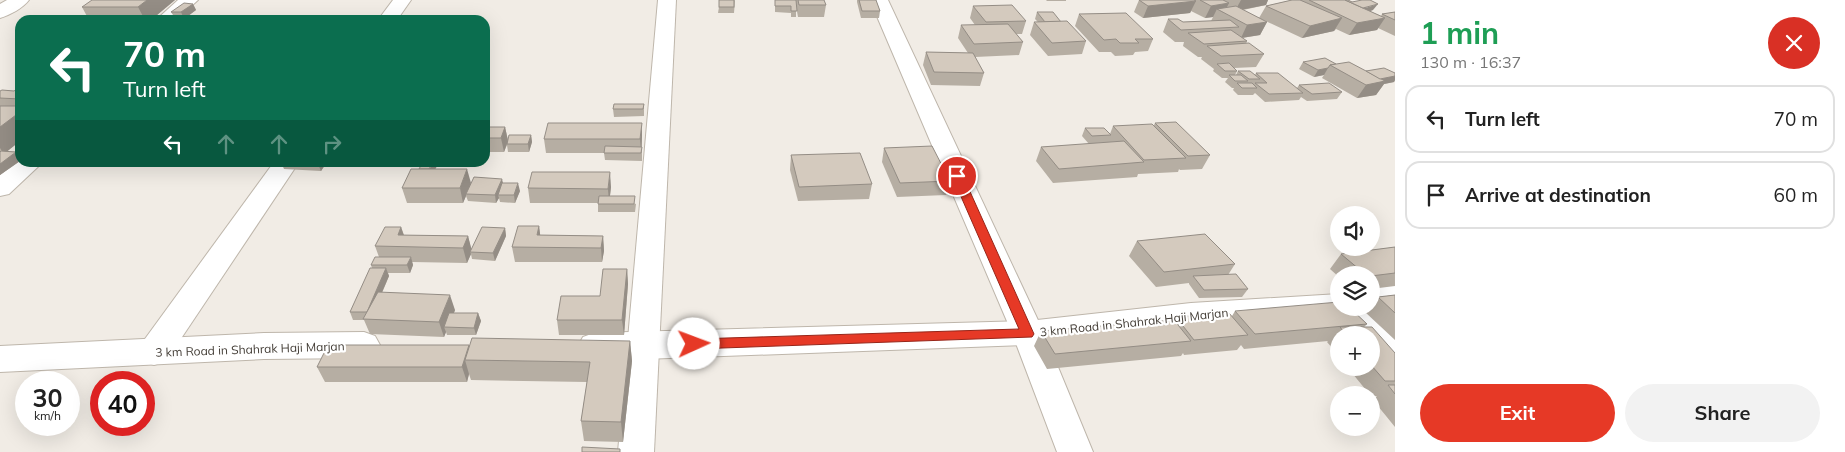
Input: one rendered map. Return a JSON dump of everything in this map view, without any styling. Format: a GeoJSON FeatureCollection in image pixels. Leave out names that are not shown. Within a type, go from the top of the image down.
{"type":"FeatureCollection","features":[{"type":"Feature","properties":{"kind":"street"},"geometry":{"type":"LineString","coordinates":[[0,12],[20,0]]}},
{"type":"Feature","properties":{"kind":"street"},"geometry":{"type":"LineString","coordinates":[[171,15],[189,0]]}},
{"type":"Feature","properties":{"kind":"street"},"geometry":{"type":"LineString","coordinates":[[391,15],[402,0]]}},
{"type":"Feature","properties":{"kind":"street"},"geometry":{"type":"LineString","coordinates":[[636,452],[667,0]]}},
{"type":"Feature","properties":{"kind":"street"},"geometry":{"type":"LineString","coordinates":[[879,0],[1028,334],[1075,452]]}},
{"type":"Feature","properties":{"kind":"street"},"geometry":{"type":"LineString","coordinates":[[0,188],[26,167]]}},
{"type":"Feature","properties":{"kind":"street"},"geometry":{"type":"LineString","coordinates":[[154,352],[284,167]]}},
{"type":"Feature","properties":{"kind":"street"},"geometry":{"type":"LineString","coordinates":[[1380,298],[1395,294]]}},
{"type":"Feature","properties":{"kind":"street","name":"3 km Road in Shahrak Haji Marjan"},"geometry":{"type":"LineString","coordinates":[[568,345],[643,346],[1028,334],[1191,315],[1330,306]]}},
{"type":"Feature","properties":{"kind":"street"},"geometry":{"type":"LineString","coordinates":[[1362,316],[1395,351]]}},
{"type":"Feature","properties":{"kind":"street","name":"3 km Road in Shahrak Haji Marjan"},"geometry":{"type":"LineString","coordinates":[[0,359],[264,346],[397,345]]}},
{"type":"Feature","properties":{"kind":"building"},"geometry":{"type":"Polygon","coordinates":[[[92,0],[147,0],[138,7],[82,7],[92,0]]]}},
{"type":"Feature","properties":{"kind":"building"},"geometry":{"type":"Polygon","coordinates":[[[719,0],[734,0],[734,7],[719,7],[719,0]]]}},
{"type":"Feature","properties":{"kind":"building"},"geometry":{"type":"Polygon","coordinates":[[[775,0],[796,0],[797,11],[791,11],[791,6],[775,6],[775,0]]]}},
{"type":"Feature","properties":{"kind":"building"},"geometry":{"type":"Polygon","coordinates":[[[798,0],[824,0],[826,5],[799,5],[798,0]]]}},
{"type":"Feature","properties":{"kind":"building"},"geometry":{"type":"Polygon","coordinates":[[[859,0],[876,0],[880,11],[862,11],[859,0]]]}},
{"type":"Feature","properties":{"kind":"building"},"geometry":{"type":"Polygon","coordinates":[[[1139,0],[1194,0],[1196,1],[1148,6],[1139,0]]]}},
{"type":"Feature","properties":{"kind":"building"},"geometry":{"type":"Polygon","coordinates":[[[1200,0],[1223,0],[1229,3],[1211,6],[1200,0]]]}},
{"type":"Feature","properties":{"kind":"building"},"geometry":{"type":"Polygon","coordinates":[[[1300,0],[1342,18],[1310,26],[1266,6],[1300,0]]]}},
{"type":"Feature","properties":{"kind":"building"},"geometry":{"type":"Polygon","coordinates":[[[1309,0],[1345,0],[1385,18],[1357,23],[1309,0]]]}},
{"type":"Feature","properties":{"kind":"building"},"geometry":{"type":"Polygon","coordinates":[[[1345,0],[1352,2],[1370,0],[1378,4],[1363,8],[1345,0]]]}},
{"type":"Feature","properties":{"kind":"building"},"geometry":{"type":"Polygon","coordinates":[[[184,3],[193,4],[181,12],[171,12],[184,3]]]}},
{"type":"Feature","properties":{"kind":"building"},"geometry":{"type":"Polygon","coordinates":[[[1012,5],[1026,21],[986,22],[973,6],[1012,5]]]}},
{"type":"Feature","properties":{"kind":"building"},"geometry":{"type":"Polygon","coordinates":[[[1236,6],[1267,22],[1247,25],[1217,9],[1236,6]]]}},
{"type":"Feature","properties":{"kind":"building"},"geometry":{"type":"Polygon","coordinates":[[[1037,12],[1053,12],[1061,22],[1045,22],[1037,12]]]}},
{"type":"Feature","properties":{"kind":"building"},"geometry":{"type":"Polygon","coordinates":[[[1395,12],[1395,20],[1382,14],[1395,12]]]}},
{"type":"Feature","properties":{"kind":"building"},"geometry":{"type":"Polygon","coordinates":[[[1126,13],[1153,39],[1135,39],[1139,43],[1120,43],[1116,39],[1104,40],[1079,14],[1126,13]]]}},
{"type":"Feature","properties":{"kind":"building"},"geometry":{"type":"Polygon","coordinates":[[[1168,19],[1178,19],[1183,22],[1230,20],[1239,27],[1181,30],[1168,19]]]}},
{"type":"Feature","properties":{"kind":"building"},"geometry":{"type":"Polygon","coordinates":[[[1067,21],[1086,41],[1052,43],[1034,22],[1067,21]]]}},
{"type":"Feature","properties":{"kind":"building"},"geometry":{"type":"Polygon","coordinates":[[[1008,24],[1023,42],[974,44],[961,25],[1008,24]]]}},
{"type":"Feature","properties":{"kind":"building"},"geometry":{"type":"Polygon","coordinates":[[[1231,30],[1247,41],[1204,44],[1188,33],[1231,30]]]}},
{"type":"Feature","properties":{"kind":"building"},"geometry":{"type":"Polygon","coordinates":[[[1249,43],[1264,54],[1221,56],[1207,46],[1249,43]]]}},
{"type":"Feature","properties":{"kind":"building"},"geometry":{"type":"Polygon","coordinates":[[[926,52],[973,53],[984,73],[934,72],[926,52]]]}},
{"type":"Feature","properties":{"kind":"building"},"geometry":{"type":"Polygon","coordinates":[[[1325,58],[1336,64],[1318,70],[1303,62],[1325,58]]]}},
{"type":"Feature","properties":{"kind":"building"},"geometry":{"type":"Polygon","coordinates":[[[1349,62],[1385,81],[1366,85],[1330,65],[1349,62]]]}},
{"type":"Feature","properties":{"kind":"building"},"geometry":{"type":"Polygon","coordinates":[[[1229,63],[1237,71],[1225,71],[1217,64],[1229,63]]]}},
{"type":"Feature","properties":{"kind":"building"},"geometry":{"type":"Polygon","coordinates":[[[1384,68],[1395,73],[1395,76],[1380,79],[1366,71],[1384,68]]]}},
{"type":"Feature","properties":{"kind":"building"},"geometry":{"type":"Polygon","coordinates":[[[1238,71],[1250,71],[1260,79],[1249,79],[1238,71]]]}},
{"type":"Feature","properties":{"kind":"building"},"geometry":{"type":"Polygon","coordinates":[[[1256,73],[1278,73],[1303,93],[1269,94],[1255,83],[1267,83],[1256,73]]]}},
{"type":"Feature","properties":{"kind":"building"},"geometry":{"type":"Polygon","coordinates":[[[1229,75],[1241,75],[1248,81],[1235,81],[1229,75]]]}},
{"type":"Feature","properties":{"kind":"building"},"geometry":{"type":"Polygon","coordinates":[[[1237,83],[1252,83],[1257,88],[1242,88],[1237,83]]]}},
{"type":"Feature","properties":{"kind":"building"},"geometry":{"type":"Polygon","coordinates":[[[1329,83],[1342,92],[1312,94],[1299,85],[1329,83]]]}},
{"type":"Feature","properties":{"kind":"building"},"geometry":{"type":"Polygon","coordinates":[[[2,90],[14,91],[15,99],[0,98],[0,91],[2,90]]]}},
{"type":"Feature","properties":{"kind":"building"},"geometry":{"type":"Polygon","coordinates":[[[614,104],[644,104],[643,109],[613,109],[614,104]]]}},
{"type":"Feature","properties":{"kind":"building"},"geometry":{"type":"Polygon","coordinates":[[[0,106],[15,106],[15,116],[0,127],[0,106]]]}},
{"type":"Feature","properties":{"kind":"building"},"geometry":{"type":"Polygon","coordinates":[[[1176,122],[1210,155],[1188,156],[1155,123],[1176,122]]]}},
{"type":"Feature","properties":{"kind":"building"},"geometry":{"type":"Polygon","coordinates":[[[548,123],[642,123],[640,139],[544,139],[548,123]]]}},
{"type":"Feature","properties":{"kind":"building"},"geometry":{"type":"Polygon","coordinates":[[[1152,124],[1186,158],[1144,160],[1113,126],[1152,124]]]}},
{"type":"Feature","properties":{"kind":"building"},"geometry":{"type":"Polygon","coordinates":[[[490,127],[505,127],[501,138],[490,138],[490,127]]]}},
{"type":"Feature","properties":{"kind":"building"},"geometry":{"type":"Polygon","coordinates":[[[1085,128],[1104,128],[1111,135],[1092,136],[1085,128]]]}},
{"type":"Feature","properties":{"kind":"building"},"geometry":{"type":"Polygon","coordinates":[[[509,135],[531,135],[528,144],[507,144],[509,135]]]}},
{"type":"Feature","properties":{"kind":"building"},"geometry":{"type":"Polygon","coordinates":[[[1124,141],[1144,162],[1059,169],[1041,147],[1124,141]]]}},
{"type":"Feature","properties":{"kind":"building"},"geometry":{"type":"Polygon","coordinates":[[[605,146],[642,147],[641,153],[604,153],[605,146]]]}},
{"type":"Feature","properties":{"kind":"building"},"geometry":{"type":"Polygon","coordinates":[[[932,146],[950,181],[900,183],[884,148],[932,146]]]}},
{"type":"Feature","properties":{"kind":"building"},"geometry":{"type":"Polygon","coordinates":[[[1,151],[15,153],[0,164],[1,151]]]}},
{"type":"Feature","properties":{"kind":"building"},"geometry":{"type":"Polygon","coordinates":[[[860,153],[872,184],[799,187],[791,155],[860,153]]]}},
{"type":"Feature","properties":{"kind":"building"},"geometry":{"type":"Polygon","coordinates":[[[420,167],[430,167],[429,169],[419,169],[420,167]]]}},
{"type":"Feature","properties":{"kind":"building"},"geometry":{"type":"Polygon","coordinates":[[[411,169],[467,169],[460,188],[402,188],[411,169]]]}},
{"type":"Feature","properties":{"kind":"building"},"geometry":{"type":"Polygon","coordinates":[[[532,172],[610,172],[608,189],[528,188],[532,172]]]}},
{"type":"Feature","properties":{"kind":"building"},"geometry":{"type":"Polygon","coordinates":[[[474,177],[502,179],[495,195],[466,194],[474,177]]]}},
{"type":"Feature","properties":{"kind":"building"},"geometry":{"type":"Polygon","coordinates":[[[502,183],[518,183],[514,195],[498,195],[502,183]]]}},
{"type":"Feature","properties":{"kind":"building"},"geometry":{"type":"Polygon","coordinates":[[[599,196],[635,196],[634,204],[598,204],[599,196]]]}},
{"type":"Feature","properties":{"kind":"building"},"geometry":{"type":"Polygon","coordinates":[[[518,226],[539,226],[537,235],[603,236],[601,248],[512,247],[518,226]]]}},
{"type":"Feature","properties":{"kind":"building"},"geometry":{"type":"Polygon","coordinates":[[[385,227],[401,227],[398,235],[468,236],[463,248],[375,246],[385,227]]]}},
{"type":"Feature","properties":{"kind":"building"},"geometry":{"type":"Polygon","coordinates":[[[482,227],[505,228],[493,253],[470,252],[482,227]]]}},
{"type":"Feature","properties":{"kind":"building"},"geometry":{"type":"Polygon","coordinates":[[[1205,234],[1235,264],[1164,272],[1137,241],[1205,234]]]}},
{"type":"Feature","properties":{"kind":"building"},"geometry":{"type":"Polygon","coordinates":[[[1395,247],[1395,273],[1380,275],[1380,266],[1355,266],[1343,256],[1380,256],[1380,249],[1395,247]]]}},
{"type":"Feature","properties":{"kind":"building"},"geometry":{"type":"Polygon","coordinates":[[[375,257],[411,257],[407,265],[371,265],[375,257]]]}},
{"type":"Feature","properties":{"kind":"building"},"geometry":{"type":"Polygon","coordinates":[[[370,268],[386,268],[367,312],[350,312],[370,268]]]}},
{"type":"Feature","properties":{"kind":"building"},"geometry":{"type":"Polygon","coordinates":[[[603,269],[627,269],[622,320],[557,320],[561,296],[600,296],[603,269]]]}},
{"type":"Feature","properties":{"kind":"building"},"geometry":{"type":"Polygon","coordinates":[[[1236,274],[1248,289],[1204,290],[1193,276],[1236,274]]]}},
{"type":"Feature","properties":{"kind":"building"},"geometry":{"type":"Polygon","coordinates":[[[378,292],[450,295],[439,322],[363,319],[378,292]]]}},
{"type":"Feature","properties":{"kind":"building"},"geometry":{"type":"Polygon","coordinates":[[[1395,295],[1395,313],[1380,299],[1380,297],[1395,295]]]}},
{"type":"Feature","properties":{"kind":"building"},"geometry":{"type":"Polygon","coordinates":[[[1330,303],[1330,316],[1358,316],[1367,324],[1255,334],[1235,311],[1330,303]]]}},
{"type":"Feature","properties":{"kind":"building"},"geometry":{"type":"Polygon","coordinates":[[[449,313],[478,313],[474,328],[444,327],[449,313]]]}},
{"type":"Feature","properties":{"kind":"building"},"geometry":{"type":"Polygon","coordinates":[[[1229,313],[1248,335],[1194,340],[1176,317],[1229,313]]]}},
{"type":"Feature","properties":{"kind":"building"},"geometry":{"type":"Polygon","coordinates":[[[1174,320],[1191,341],[1055,354],[1041,331],[1174,320]]]}},
{"type":"Feature","properties":{"kind":"building"},"geometry":{"type":"Polygon","coordinates":[[[1380,336],[1395,353],[1395,381],[1385,381],[1380,375],[1380,336]]]}},
{"type":"Feature","properties":{"kind":"building"},"geometry":{"type":"Polygon","coordinates":[[[472,338],[630,341],[621,422],[581,421],[590,362],[465,360],[472,338]]]}},
{"type":"Feature","properties":{"kind":"building"},"geometry":{"type":"Polygon","coordinates":[[[328,345],[469,345],[462,367],[317,367],[328,345]]]}},
{"type":"Feature","properties":{"kind":"building"},"geometry":{"type":"Polygon","coordinates":[[[1388,385],[1395,385],[1395,394],[1388,385]]]}},
{"type":"Feature","properties":{"kind":"building"},"geometry":{"type":"Polygon","coordinates":[[[582,447],[620,449],[620,452],[582,452],[582,447]]]}},
{"type":"Feature","properties":{"kind":"route"},"geometry":{"type":"LineString","coordinates":[[694,344],[1028,334],[957,176]]}}]}
